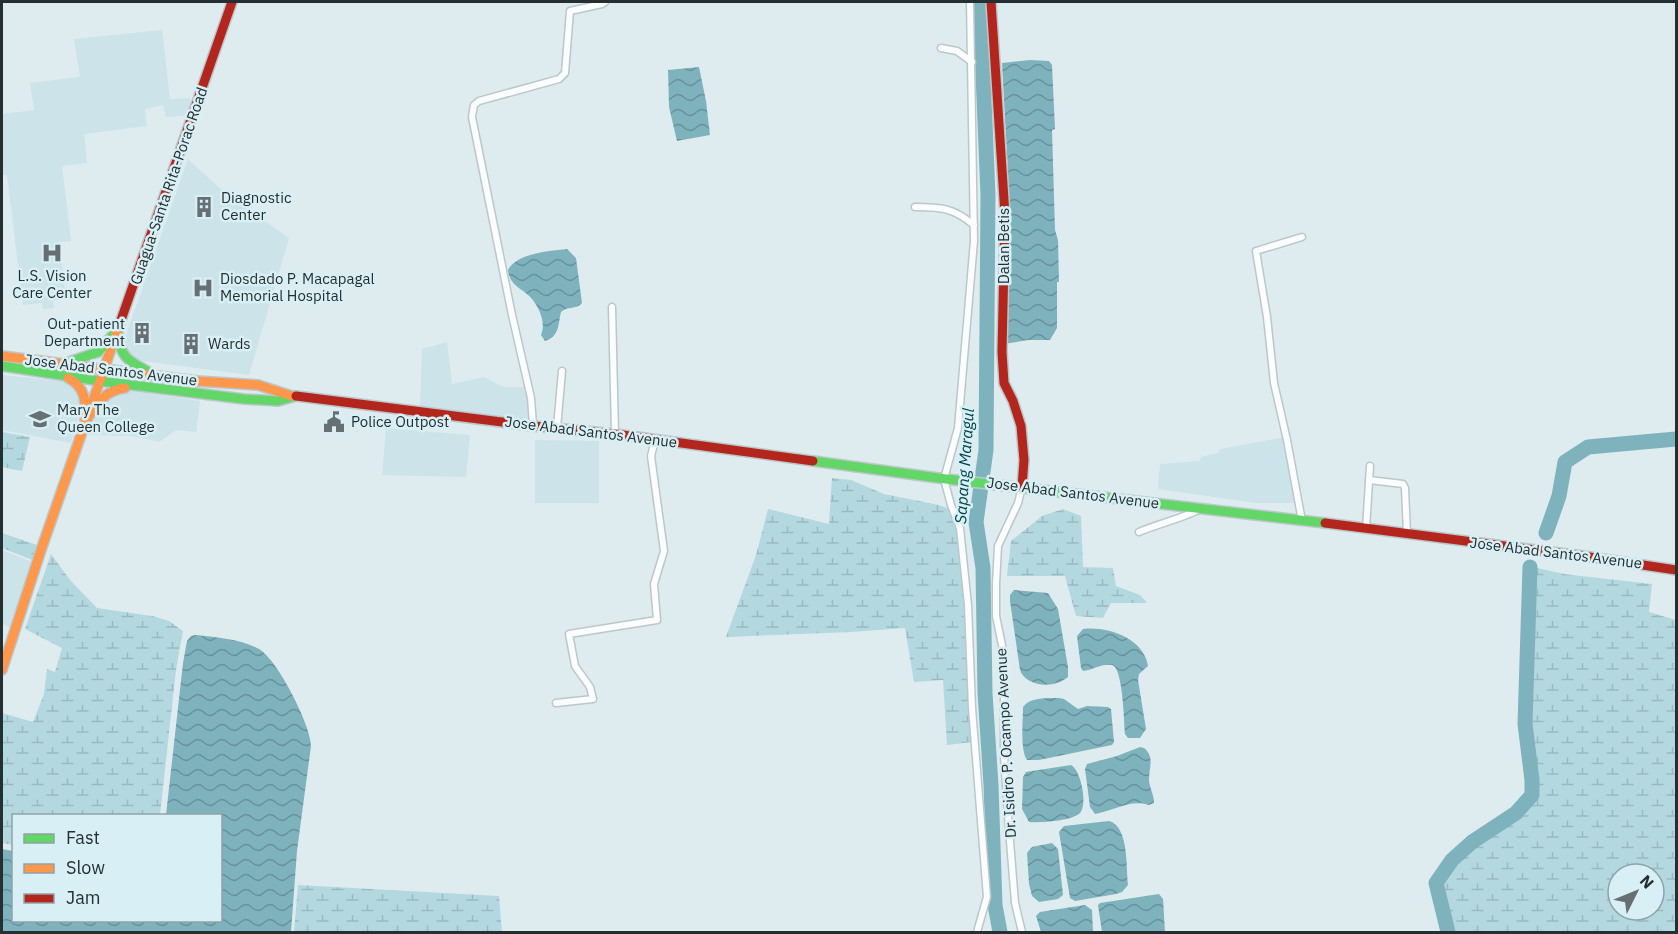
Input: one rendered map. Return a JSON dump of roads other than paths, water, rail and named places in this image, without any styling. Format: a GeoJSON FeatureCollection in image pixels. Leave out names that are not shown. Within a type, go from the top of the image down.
{"type":"FeatureCollection","features":[{"type":"Feature","properties":{"kind":"main road","name":"Guagua-Santa Rita-Porac Road"},"geometry":{"type":"LineString","coordinates":[[2,670],[85,422],[232,2]]}},
{"type":"Feature","properties":{"kind":"main road","name":"Dalan Betis"},"geometry":{"type":"LineString","coordinates":[[991,2],[1003,171],[1005,244],[1002,352],[1004,383],[1021,426],[1024,460],[1022,487]]}},
{"type":"Feature","properties":{"kind":"main road"},"geometry":{"type":"LineString","coordinates":[[56,369],[97,354],[105,348],[118,330]]}},
{"type":"Feature","properties":{"kind":"main road"},"geometry":{"type":"LineString","coordinates":[[118,330],[118,345],[122,356],[131,363],[159,376]]}},
{"type":"Feature","properties":{"kind":"main road","name":"Jose Abad Santos Avenue"},"geometry":{"type":"LineString","coordinates":[[2,356],[100,381],[278,401],[292,396]]}},
{"type":"Feature","properties":{"kind":"main road","name":"Jose Abad Santos Avenue"},"geometry":{"type":"LineString","coordinates":[[2,366],[104,369],[269,388],[281,390],[292,396],[656,439],[945,479],[1204,508],[1677,570]]}},
{"type":"Feature","properties":{"kind":"main road"},"geometry":{"type":"LineString","coordinates":[[56,369],[76,381],[86,393],[85,422]]}},
{"type":"Feature","properties":{"kind":"main road"},"geometry":{"type":"LineString","coordinates":[[85,422],[101,399],[112,389],[157,388]]}},
{"type":"Feature","properties":{"kind":"street"},"geometry":{"type":"LineString","coordinates":[[533,426],[531,398],[507,292],[472,110],[479,101],[559,79],[565,73],[570,11],[605,2]]}},
{"type":"Feature","properties":{"kind":"street"},"geometry":{"type":"LineString","coordinates":[[970,2],[974,225],[958,428],[945,479],[951,505],[960,528],[968,605],[972,708],[987,897],[977,933]]}},
{"type":"Feature","properties":{"kind":"street"},"geometry":{"type":"LineString","coordinates":[[941,48],[957,51],[972,62]]}},
{"type":"Feature","properties":{"kind":"street"},"geometry":{"type":"LineString","coordinates":[[915,207],[951,209],[960,213],[974,225]]}},
{"type":"Feature","properties":{"kind":"street"},"geometry":{"type":"LineString","coordinates":[[1302,237],[1256,251],[1267,317],[1274,383],[1302,521]]}},
{"type":"Feature","properties":{"kind":"street"},"geometry":{"type":"LineString","coordinates":[[612,307],[615,434]]}},
{"type":"Feature","properties":{"kind":"street"},"geometry":{"type":"LineString","coordinates":[[557,428],[562,371]]}},
{"type":"Feature","properties":{"kind":"street"},"geometry":{"type":"LineString","coordinates":[[556,703],[593,699],[590,687],[575,666],[569,634],[657,620],[654,584],[664,551],[651,456],[656,439]]}},
{"type":"Feature","properties":{"kind":"street"},"geometry":{"type":"LineString","coordinates":[[1366,529],[1370,466]]}},
{"type":"Feature","properties":{"kind":"street"},"geometry":{"type":"LineString","coordinates":[[1369,480],[1403,484],[1406,488],[1407,534]]}},
{"type":"Feature","properties":{"kind":"street","name":"Dr. Isidro P. Ocampo Avenue"},"geometry":{"type":"LineString","coordinates":[[1022,487],[1018,503],[998,546],[996,584],[996,616],[1004,655],[1004,755],[1008,816],[1015,903],[1022,933]]}},
{"type":"Feature","properties":{"kind":"street"},"geometry":{"type":"LineString","coordinates":[[1139,532],[1160,523],[1178,520],[1204,508]]}},
{"type":"Feature","properties":{"kind":"water"},"geometry":{"type":"Polygon","coordinates":[[[1030,60],[1049,61],[1052,65],[1055,129],[1052,130],[1055,230],[1058,240],[1059,282],[1057,282],[1057,328],[1050,340],[1028,340],[1004,344],[1008,172],[1002,63],[1030,60]]]}},
{"type":"Feature","properties":{"kind":"water"},"geometry":{"type":"Polygon","coordinates":[[[699,67],[710,135],[677,141],[669,107],[668,70],[699,67]]]}},
{"type":"Feature","properties":{"kind":"water"},"geometry":{"type":"Polygon","coordinates":[[[567,249],[576,258],[582,303],[561,312],[556,333],[545,341],[541,335],[542,321],[537,307],[528,295],[514,284],[508,270],[512,264],[526,256],[567,249]]]}},
{"type":"Feature","properties":{"kind":"water"},"geometry":{"type":"Polygon","coordinates":[[[1014,590],[1048,593],[1058,609],[1068,667],[1068,677],[1062,681],[1048,685],[1034,683],[1023,676],[1020,670],[1010,601],[1010,595],[1014,590]]]}},
{"type":"Feature","properties":{"kind":"water"},"geometry":{"type":"Polygon","coordinates":[[[1083,629],[1103,630],[1123,636],[1140,648],[1145,656],[1148,666],[1139,674],[1138,680],[1146,729],[1140,738],[1128,738],[1125,734],[1121,685],[1116,668],[1109,665],[1083,671],[1081,668],[1077,636],[1083,629]]]}},
{"type":"Feature","properties":{"kind":"water"},"geometry":{"type":"Polygon","coordinates":[[[191,636],[236,641],[259,649],[275,665],[292,693],[310,736],[311,746],[297,851],[291,932],[2,932],[2,849],[12,851],[12,922],[222,922],[222,814],[166,814],[183,663],[187,641],[191,636]]]}},
{"type":"Feature","properties":{"kind":"water"},"geometry":{"type":"Polygon","coordinates":[[[1059,698],[1078,709],[1087,706],[1111,709],[1114,742],[1112,745],[1039,760],[1027,760],[1023,742],[1023,707],[1034,700],[1059,698]]]}},
{"type":"Feature","properties":{"kind":"water"},"geometry":{"type":"Polygon","coordinates":[[[1140,747],[1147,751],[1150,759],[1149,782],[1154,803],[1129,804],[1095,814],[1090,807],[1085,769],[1087,764],[1140,747]]]}},
{"type":"Feature","properties":{"kind":"water"},"geometry":{"type":"Polygon","coordinates":[[[1071,765],[1078,773],[1082,788],[1083,803],[1080,813],[1063,820],[1029,822],[1022,809],[1023,777],[1026,772],[1071,765]]]}},
{"type":"Feature","properties":{"kind":"water"},"geometry":{"type":"Polygon","coordinates":[[[1109,821],[1115,824],[1123,839],[1128,885],[1122,892],[1116,894],[1075,901],[1070,898],[1059,832],[1064,826],[1109,821]]]}},
{"type":"Feature","properties":{"kind":"water"},"geometry":{"type":"Polygon","coordinates":[[[1052,843],[1058,849],[1063,895],[1058,899],[1039,902],[1032,896],[1029,884],[1027,853],[1032,847],[1052,843]]]}},
{"type":"Feature","properties":{"kind":"water"},"geometry":{"type":"Polygon","coordinates":[[[1159,894],[1163,899],[1165,932],[1102,932],[1098,905],[1100,903],[1159,894]]]}},
{"type":"Feature","properties":{"kind":"water"},"geometry":{"type":"Polygon","coordinates":[[[1085,905],[1092,910],[1093,932],[1041,932],[1036,916],[1040,912],[1085,905]]]}},
{"type":"Feature","properties":{"kind":"waterway","name":"Sapang Maragul"},"geometry":{"type":"LineString","coordinates":[[980,2],[988,195],[986,450],[976,522],[983,568],[985,693],[995,905],[1000,932]]}},
{"type":"Feature","properties":{"kind":"waterway"},"geometry":{"type":"LineString","coordinates":[[1546,533],[1559,496],[1565,462],[1588,447],[1676,439]]}},
{"type":"Feature","properties":{"kind":"waterway"},"geometry":{"type":"LineString","coordinates":[[1448,932],[1436,883],[1452,860],[1472,842],[1516,813],[1532,795],[1525,724],[1530,567]]}},
{"type":"Feature","properties":{"kind":"place","name":"Diagnostic Center"},"geometry":{"type":"Point","coordinates":[204,207]}},
{"type":"Feature","properties":{"kind":"place","name":"L.S. Vision Care Center"},"geometry":{"type":"Point","coordinates":[52,253]}},
{"type":"Feature","properties":{"kind":"place","name":"Diosdado P. Macapagal Memorial Hospital"},"geometry":{"type":"Point","coordinates":[203,288]}},
{"type":"Feature","properties":{"kind":"place","name":"Out-patient Department"},"geometry":{"type":"Point","coordinates":[142,333]}},
{"type":"Feature","properties":{"kind":"place","name":"Wards"},"geometry":{"type":"Point","coordinates":[191,344]}},
{"type":"Feature","properties":{"kind":"place","name":"Mary The Queen College"},"geometry":{"type":"Point","coordinates":[40,419]}},
{"type":"Feature","properties":{"kind":"place","name":"Police Outpost"},"geometry":{"type":"Point","coordinates":[334,422]}}]}
